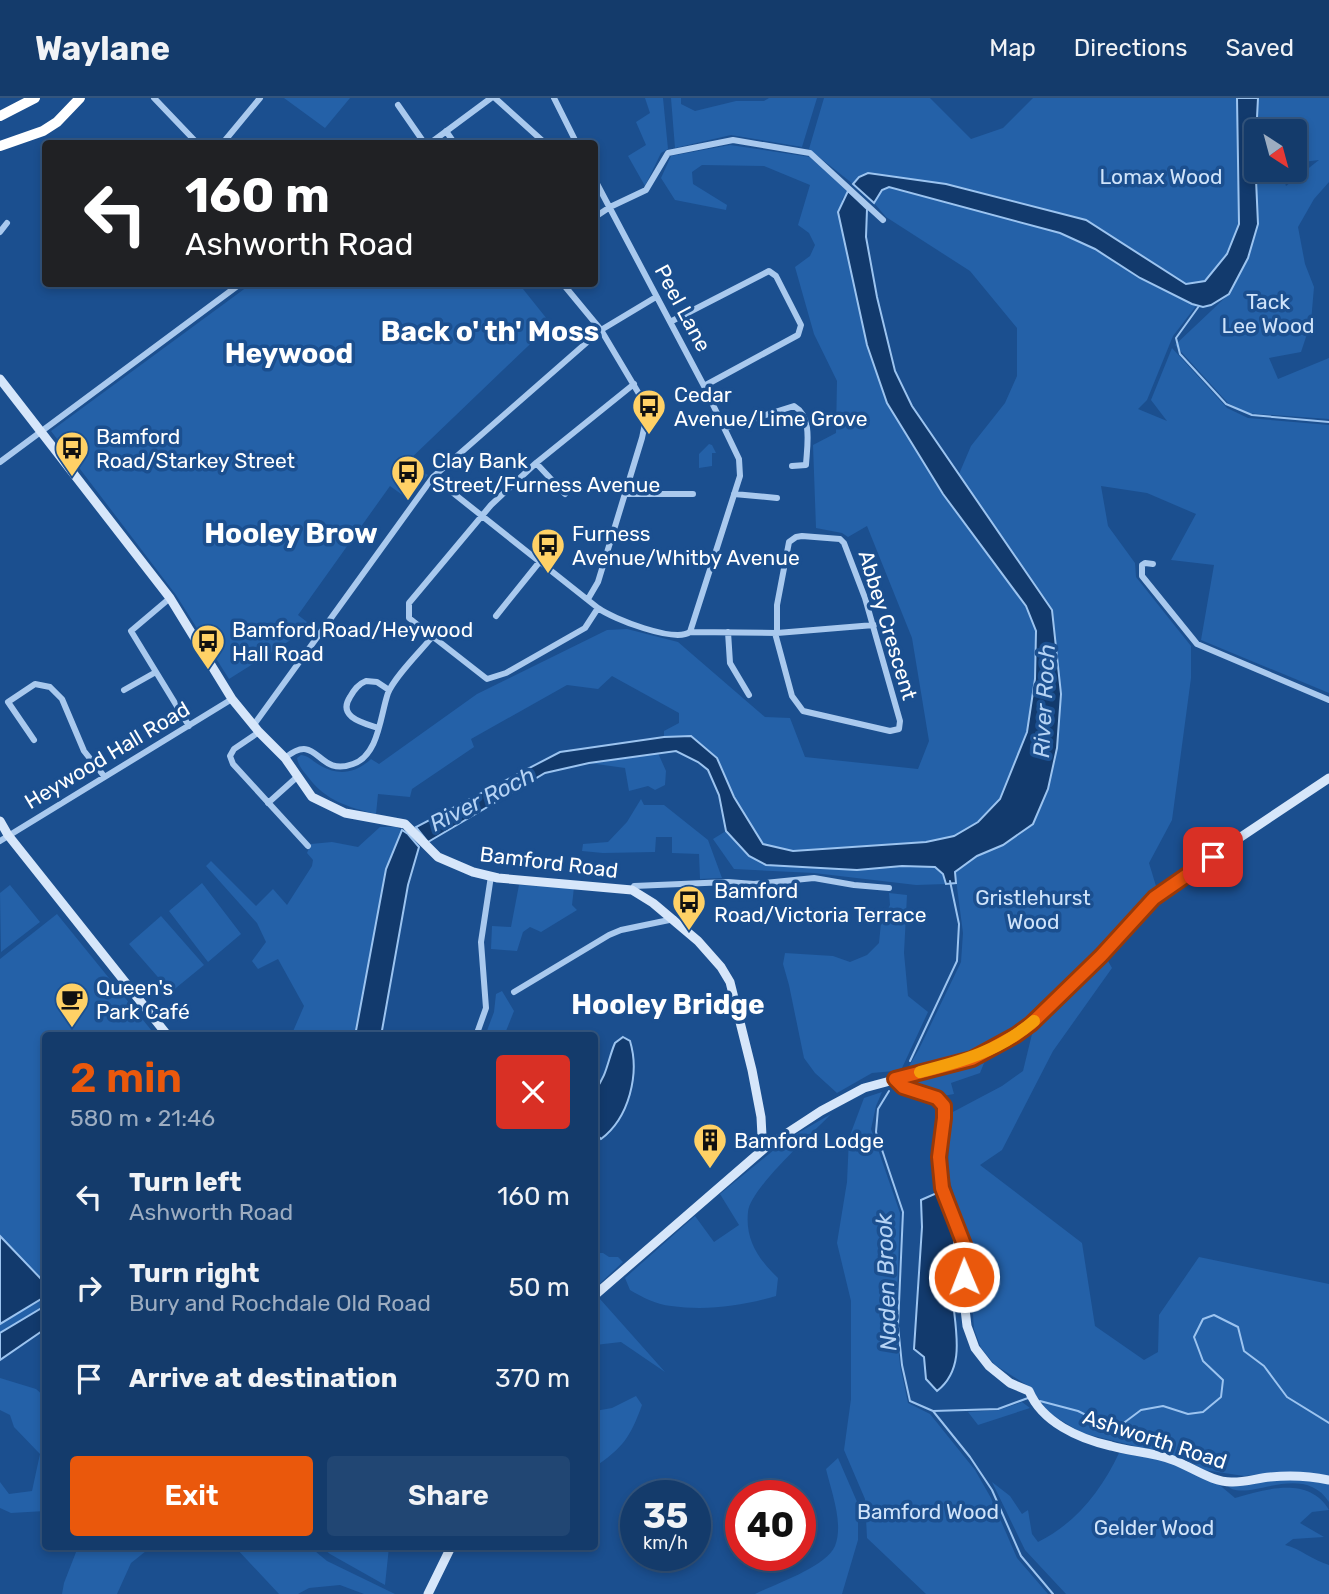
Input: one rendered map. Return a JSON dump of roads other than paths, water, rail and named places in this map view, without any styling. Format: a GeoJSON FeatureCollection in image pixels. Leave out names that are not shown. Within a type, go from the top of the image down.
{"type":"FeatureCollection","features":[{"type":"Feature","properties":{"kind":"highway"},"geometry":{"type":"LineString","coordinates":[[0,116],[20,101],[35,98]]}},
{"type":"Feature","properties":{"kind":"highway"},"geometry":{"type":"LineString","coordinates":[[0,146],[43,131],[57,122],[80,98]]}},
{"type":"Feature","properties":{"kind":"street"},"geometry":{"type":"LineString","coordinates":[[154,98],[194,140]]}},
{"type":"Feature","properties":{"kind":"street"},"geometry":{"type":"LineString","coordinates":[[161,105],[166,98]]}},
{"type":"Feature","properties":{"kind":"street"},"geometry":{"type":"LineString","coordinates":[[225,140],[260,98]]}},
{"type":"Feature","properties":{"kind":"street"},"geometry":{"type":"LineString","coordinates":[[433,140],[493,98],[541,140]]}},
{"type":"Feature","properties":{"kind":"street"},"geometry":{"type":"LineString","coordinates":[[563,98],[555,100],[575,140]]}},
{"type":"Feature","properties":{"kind":"street"},"geometry":{"type":"LineString","coordinates":[[398,105],[424,140]]}},
{"type":"Feature","properties":{"kind":"street"},"geometry":{"type":"LineString","coordinates":[[446,131],[452,140]]}},
{"type":"Feature","properties":{"kind":"street"},"geometry":{"type":"LineString","coordinates":[[598,215],[646,190],[668,153],[733,140],[810,153],[883,220]]}},
{"type":"Feature","properties":{"kind":"street","name":"Peel Lane"},"geometry":{"type":"LineString","coordinates":[[598,186],[704,386],[739,459],[740,476],[690,632]]}},
{"type":"Feature","properties":{"kind":"street"},"geometry":{"type":"LineString","coordinates":[[598,191],[602,195]]}},
{"type":"Feature","properties":{"kind":"street"},"geometry":{"type":"LineString","coordinates":[[0,232],[7,223]]}},
{"type":"Feature","properties":{"kind":"street"},"geometry":{"type":"LineString","coordinates":[[670,322],[769,271],[776,276],[801,325],[798,335],[704,386]]}},
{"type":"Feature","properties":{"kind":"street"},"geometry":{"type":"LineString","coordinates":[[0,462],[236,287]]}},
{"type":"Feature","properties":{"kind":"street"},"geometry":{"type":"LineString","coordinates":[[565,287],[601,330],[648,409],[626,494],[598,582],[588,599]]}},
{"type":"Feature","properties":{"kind":"street"},"geometry":{"type":"LineString","coordinates":[[309,846],[233,764],[230,756],[234,749],[256,729],[433,477],[601,330],[656,297]]}},
{"type":"Feature","properties":{"kind":"street","name":"Bamford Road"},"geometry":{"type":"LineString","coordinates":[[0,379],[170,598],[232,699],[256,729],[285,758],[312,797],[345,813],[405,824],[438,857],[455,866],[491,876],[632,890],[674,919],[713,958],[730,982],[752,1070],[766,1147]]}},
{"type":"Feature","properties":{"kind":"street"},"geometry":{"type":"LineString","coordinates":[[598,607],[585,628],[506,673],[487,679],[410,618],[409,603],[481,514],[536,463],[634,384]]}},
{"type":"Feature","properties":{"kind":"street"},"geometry":{"type":"LineString","coordinates":[[0,396],[9,390]]}},
{"type":"Feature","properties":{"kind":"street"},"geometry":{"type":"LineString","coordinates":[[725,428],[794,406],[802,413],[807,426],[806,465],[792,466]]}},
{"type":"Feature","properties":{"kind":"street"},"geometry":{"type":"LineString","coordinates":[[536,463],[565,494]]}},
{"type":"Feature","properties":{"kind":"street"},"geometry":{"type":"LineString","coordinates":[[433,477],[618,620],[682,636],[690,632],[776,633],[874,625]]}},
{"type":"Feature","properties":{"kind":"street"},"geometry":{"type":"LineString","coordinates":[[626,494],[693,494]]}},
{"type":"Feature","properties":{"kind":"street"},"geometry":{"type":"LineString","coordinates":[[734,494],[777,498]]}},
{"type":"Feature","properties":{"kind":"street","name":"Abbey Crescent"},"geometry":{"type":"LineString","coordinates":[[802,536],[836,537],[844,542],[874,625],[900,721],[898,729],[895,731],[811,714],[799,709],[792,696],[776,633],[777,604],[787,546],[792,540],[802,536]]}},
{"type":"Feature","properties":{"kind":"street"},"geometry":{"type":"LineString","coordinates":[[496,616],[541,560]]}},
{"type":"Feature","properties":{"kind":"street"},"geometry":{"type":"LineString","coordinates":[[1153,564],[1142,565],[1142,576],[1197,644],[1329,700]]}},
{"type":"Feature","properties":{"kind":"street"},"geometry":{"type":"LineString","coordinates":[[170,598],[131,631],[189,726]]}},
{"type":"Feature","properties":{"kind":"street"},"geometry":{"type":"LineString","coordinates":[[729,632],[730,663],[749,695]]}},
{"type":"Feature","properties":{"kind":"street"},"geometry":{"type":"LineString","coordinates":[[285,758],[303,747],[332,765],[354,764],[371,748],[389,690],[432,637]]}},
{"type":"Feature","properties":{"kind":"street"},"geometry":{"type":"LineString","coordinates":[[124,690],[156,671]]}},
{"type":"Feature","properties":{"kind":"street"},"geometry":{"type":"LineString","coordinates":[[378,728],[350,716],[347,712],[348,700],[356,687],[366,681],[377,682],[389,690]]}},
{"type":"Feature","properties":{"kind":"street"},"geometry":{"type":"LineString","coordinates":[[34,740],[8,702],[35,684],[50,687],[62,699],[84,751],[104,776]]}},
{"type":"Feature","properties":{"kind":"street","name":"Heywood Hall Road"},"geometry":{"type":"LineString","coordinates":[[4,838],[232,699]]}},
{"type":"Feature","properties":{"kind":"street"},"geometry":{"type":"LineString","coordinates":[[268,803],[297,777]]}},
{"type":"Feature","properties":{"kind":"street"},"geometry":{"type":"LineString","coordinates":[[598,1292],[777,1138],[864,1088],[972,1059],[1016,1035],[1031,1024],[1101,956],[1139,912],[1170,885],[1329,778]]}},
{"type":"Feature","properties":{"kind":"street"},"geometry":{"type":"LineString","coordinates":[[0,821],[4,838],[165,1032]]}},
{"type":"Feature","properties":{"kind":"street"},"geometry":{"type":"LineString","coordinates":[[478,1032],[486,1008],[481,942],[491,876]]}},
{"type":"Feature","properties":{"kind":"street"},"geometry":{"type":"LineString","coordinates":[[632,890],[634,886],[729,882],[754,884],[797,878],[889,888]]}},
{"type":"Feature","properties":{"kind":"street"},"geometry":{"type":"LineString","coordinates":[[514,992],[610,935],[621,930],[674,919]]}},
{"type":"Feature","properties":{"kind":"street","name":"Ashworth Road"},"geometry":{"type":"LineString","coordinates":[[895,1079],[903,1087],[937,1098],[944,1106],[939,1157],[942,1188],[965,1247],[963,1292],[967,1326],[975,1348],[989,1366],[1010,1383],[1029,1391],[1035,1404],[1050,1419],[1081,1436],[1110,1446],[1173,1460],[1232,1483],[1271,1477],[1312,1476],[1329,1480]]}},
{"type":"Feature","properties":{"kind":"street","name":"Bamford Road"},"geometry":{"type":"LineString","coordinates":[[761,1118],[777,1138]]}},
{"type":"Feature","properties":{"kind":"street"},"geometry":{"type":"LineString","coordinates":[[434,1594],[450,1550]]}},
{"type":"Feature","properties":{"kind":"street"},"geometry":{"type":"LineString","coordinates":[[428,1594],[446,1559]]}},
{"type":"Feature","properties":{"kind":"water"},"geometry":{"type":"Polygon","coordinates":[[[1237,98],[1258,98],[1257,119],[1244,119],[1244,182],[1256,182],[1258,224],[1248,258],[1229,294],[1203,307],[1140,278],[1095,249],[1060,233],[889,187],[882,190],[874,203],[853,184],[868,173],[946,184],[1086,220],[1186,284],[1205,281],[1227,254],[1239,224],[1237,98]]]}},
{"type":"Feature","properties":{"kind":"water","name":"River Roch"},"geometry":{"type":"Polygon","coordinates":[[[848,191],[867,209],[866,237],[877,297],[895,371],[912,406],[1052,610],[1061,694],[1057,748],[1048,789],[1033,824],[1003,845],[977,856],[955,872],[956,883],[946,884],[943,874],[935,867],[902,866],[857,870],[766,865],[749,856],[726,831],[719,795],[708,770],[676,751],[589,763],[545,773],[428,842],[416,827],[560,752],[664,737],[691,736],[717,758],[734,797],[763,844],[793,851],[926,842],[954,836],[978,822],[1000,799],[1027,732],[1035,679],[1036,631],[1026,606],[943,494],[887,403],[867,345],[838,212],[848,191]]]}},
{"type":"Feature","properties":{"kind":"water"},"geometry":{"type":"Polygon","coordinates":[[[402,830],[419,847],[408,885],[382,1032],[356,1032],[386,869],[402,830]]]}},
{"type":"Feature","properties":{"kind":"water"},"geometry":{"type":"Polygon","coordinates":[[[623,1037],[630,1041],[633,1081],[619,1119],[601,1139],[598,1136],[598,1086],[615,1043],[623,1037]]]}},
{"type":"Feature","properties":{"kind":"water"},"geometry":{"type":"Polygon","coordinates":[[[939,1192],[954,1239],[952,1288],[957,1343],[953,1369],[947,1381],[937,1391],[926,1379],[924,1357],[914,1349],[922,1227],[921,1200],[939,1192]]]}},
{"type":"Feature","properties":{"kind":"water"},"geometry":{"type":"Polygon","coordinates":[[[0,1236],[42,1280],[42,1298],[0,1324],[0,1236]]]}},
{"type":"Feature","properties":{"kind":"water"},"geometry":{"type":"Polygon","coordinates":[[[42,1308],[42,1331],[0,1360],[0,1333],[42,1308]]]}},
{"type":"Feature","properties":{"kind":"waterway"},"geometry":{"type":"LineString","coordinates":[[1199,306],[1176,338],[1180,354],[1226,404],[1252,415],[1329,422]]}},
{"type":"Feature","properties":{"kind":"waterway","name":"Naden Brook"},"geometry":{"type":"LineString","coordinates":[[910,1061],[957,961],[959,924],[950,881]]}},
{"type":"Feature","properties":{"kind":"waterway","name":"Naden Brook"},"geometry":{"type":"LineString","coordinates":[[889,1091],[878,1109],[876,1132],[903,1212],[898,1326],[902,1365],[910,1401],[933,1411],[970,1457],[992,1490],[1021,1556],[1053,1594]]}},
{"type":"Feature","properties":{"kind":"waterway"},"geometry":{"type":"LineString","coordinates":[[1040,1401],[1078,1411],[1112,1428],[1121,1425],[1141,1410],[1163,1406],[1188,1414],[1203,1412],[1221,1397],[1223,1380],[1203,1361],[1194,1337],[1203,1319],[1214,1315],[1238,1327],[1244,1351],[1264,1366],[1287,1397],[1329,1423]]}},
{"type":"Feature","properties":{"kind":"waterway"},"geometry":{"type":"LineString","coordinates":[[933,1411],[998,1409],[1028,1398]]}},
{"type":"Feature","properties":{"kind":"place","name":"Cedar Avenue/Lime Grove"},"geometry":{"type":"Point","coordinates":[649,436]}},
{"type":"Feature","properties":{"kind":"place","name":"Bamford Road/Starkey Street"},"geometry":{"type":"Point","coordinates":[72,478]}},
{"type":"Feature","properties":{"kind":"place","name":"Clay Bank Street/Furness Avenue"},"geometry":{"type":"Point","coordinates":[408,502]}},
{"type":"Feature","properties":{"kind":"place","name":"Furness Avenue/Whitby Avenue"},"geometry":{"type":"Point","coordinates":[548,575]}},
{"type":"Feature","properties":{"kind":"place","name":"Bamford Road/Heywood Hall Road"},"geometry":{"type":"Point","coordinates":[208,671]}},
{"type":"Feature","properties":{"kind":"place","name":"Bamford Road/Victoria Terrace"},"geometry":{"type":"Point","coordinates":[689,932]}},
{"type":"Feature","properties":{"kind":"place","name":"Queen's Park Café"},"geometry":{"type":"Point","coordinates":[72,1029]}},
{"type":"Feature","properties":{"kind":"place","name":"Bamford Lodge"},"geometry":{"type":"Point","coordinates":[710,1170]}},
{"type":"Feature","properties":{"kind":"district","name":"Back o' th' Moss"},"geometry":{"type":"Point","coordinates":[490,331]}},
{"type":"Feature","properties":{"kind":"district","name":"Heywood"},"geometry":{"type":"Point","coordinates":[289,353]}},
{"type":"Feature","properties":{"kind":"district","name":"Hooley Brow"},"geometry":{"type":"Point","coordinates":[291,533]}},
{"type":"Feature","properties":{"kind":"district","name":"Hooley Bridge"},"geometry":{"type":"Point","coordinates":[668,1004]}},
{"type":"Feature","properties":{"kind":"park label","name":"Lomax Wood"},"geometry":{"type":"Point","coordinates":[1161,176]}},
{"type":"Feature","properties":{"kind":"park label","name":"Tack Lee Wood"},"geometry":{"type":"Point","coordinates":[1268,313]}},
{"type":"Feature","properties":{"kind":"park label","name":"Gristlehurst Wood"},"geometry":{"type":"Point","coordinates":[1033,909]}},
{"type":"Feature","properties":{"kind":"park label","name":"Bamford Wood"},"geometry":{"type":"Point","coordinates":[928,1511]}},
{"type":"Feature","properties":{"kind":"park label","name":"Gelder Wood"},"geometry":{"type":"Point","coordinates":[1154,1527]}}]}
